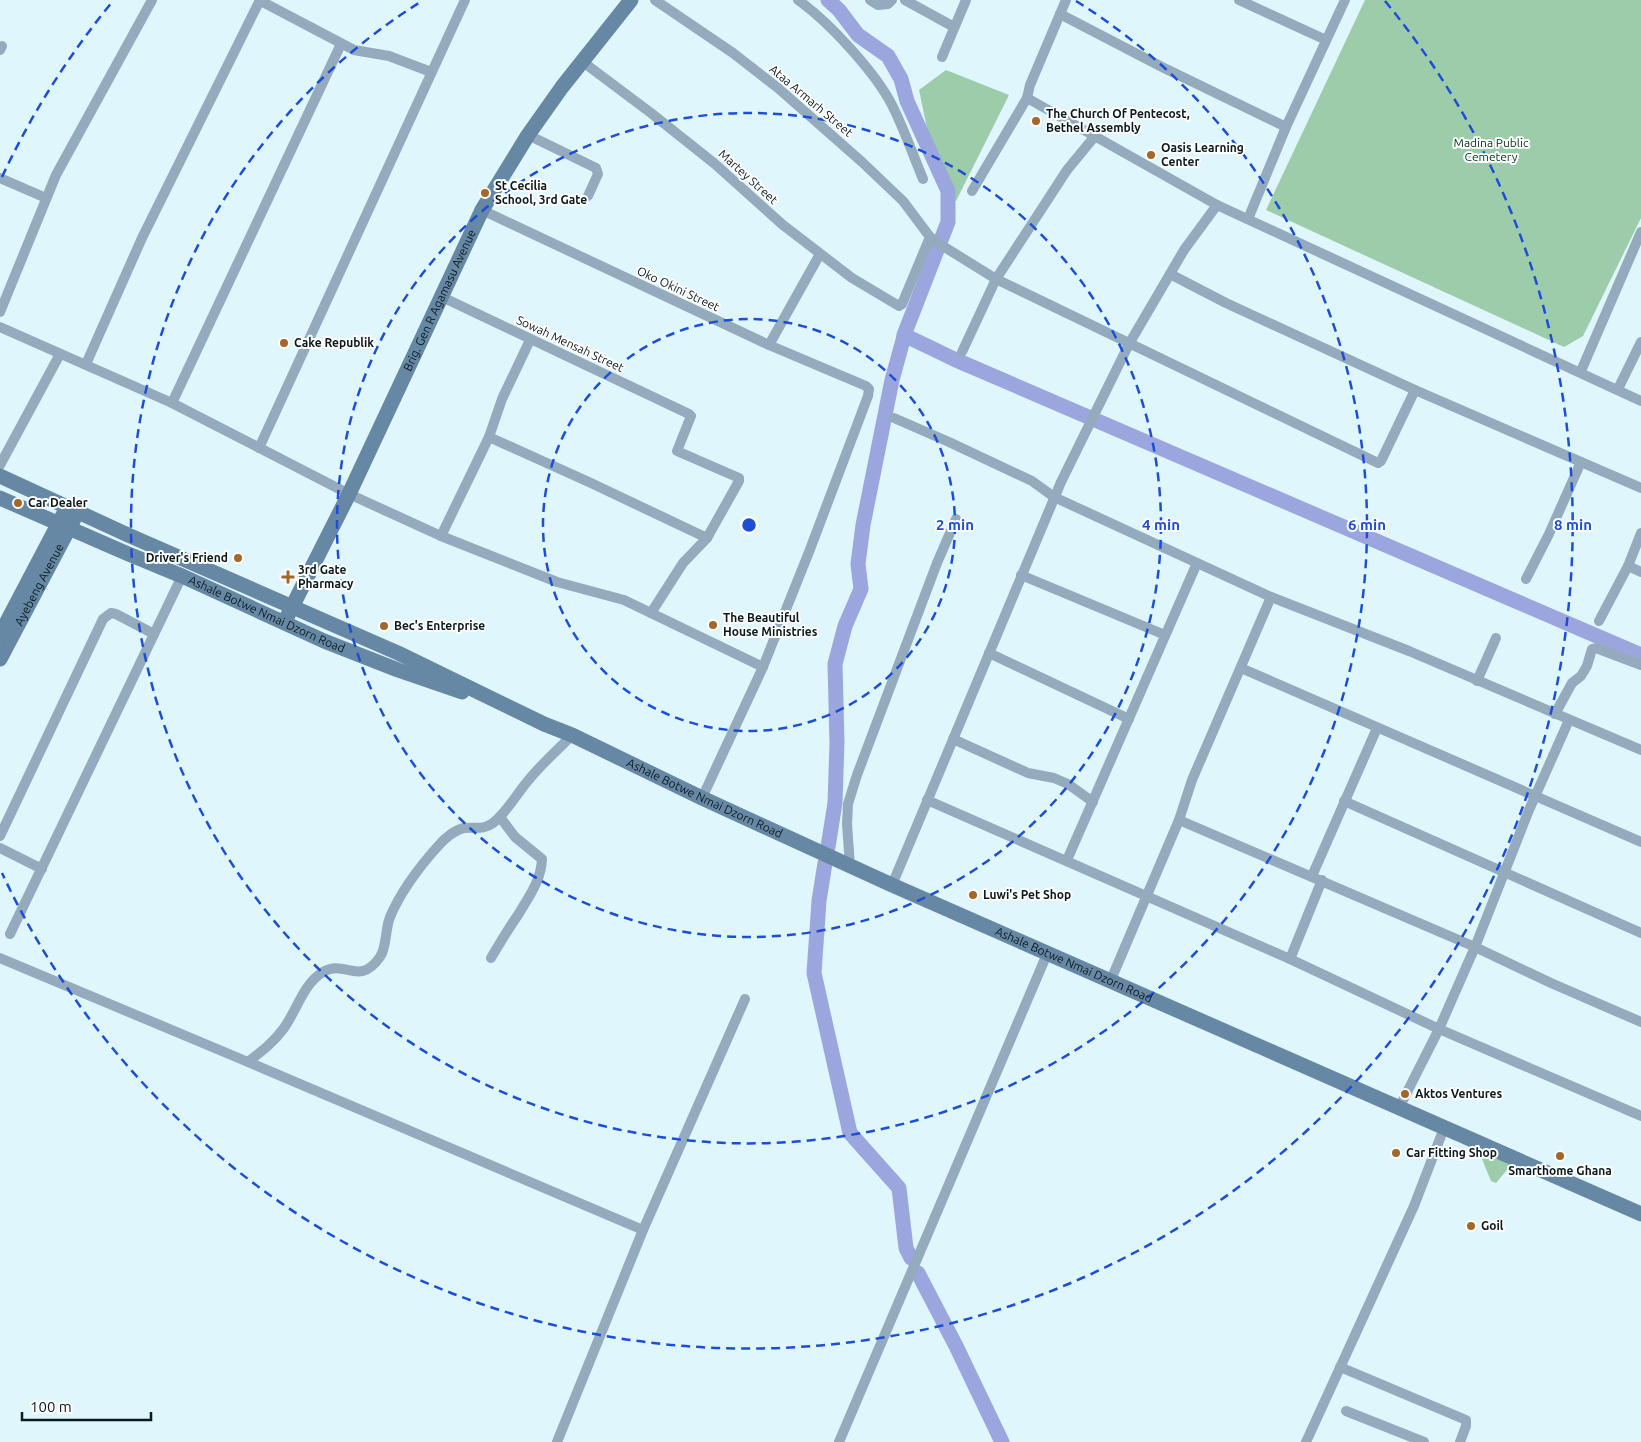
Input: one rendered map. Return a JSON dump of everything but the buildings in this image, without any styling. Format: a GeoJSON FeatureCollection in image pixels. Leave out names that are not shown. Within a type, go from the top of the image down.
{"type":"FeatureCollection","features":[{"type":"Feature","properties":{"kind":"main road","name":"Brig. Gen R Agamasu Avenue"},"geometry":{"type":"LineString","coordinates":[[285,621],[349,494],[440,296],[482,210],[528,135],[631,0]]}},
{"type":"Feature","properties":{"kind":"main road","name":"Ashale Botwe Nmai Dzorn Road"},"geometry":{"type":"LineString","coordinates":[[0,476],[398,653],[510,708],[892,885],[1641,1214]]}},
{"type":"Feature","properties":{"kind":"main road","name":"Ashale Botwe Nmai Dzorn Road"},"geometry":{"type":"LineString","coordinates":[[0,498],[285,621],[324,641],[398,670],[510,708]]}},
{"type":"Feature","properties":{"kind":"main road","name":"Ayebeng Avenue"},"geometry":{"type":"LineString","coordinates":[[0,658],[73,508]]}},
{"type":"Feature","properties":{"kind":"main road"},"geometry":{"type":"LineString","coordinates":[[37,514],[48,529],[51,552],[71,540],[82,537],[95,540]]}},
{"type":"Feature","properties":{"kind":"main road","name":"Ayebeng Avenue"},"geometry":{"type":"LineString","coordinates":[[0,635],[51,552]]}},
{"type":"Feature","properties":{"kind":"street"},"geometry":{"type":"LineString","coordinates":[[0,312],[56,175],[152,0]]}},
{"type":"Feature","properties":{"kind":"street"},"geometry":{"type":"LineString","coordinates":[[86,364],[142,238],[259,0],[354,50],[389,56],[431,72]]}},
{"type":"Feature","properties":{"kind":"street"},"geometry":{"type":"LineString","coordinates":[[259,448],[465,0]]}},
{"type":"Feature","properties":{"kind":"street","name":"Ataa Armarh Street"},"geometry":{"type":"LineString","coordinates":[[655,0],[733,53],[778,88],[856,156],[903,201],[932,238],[996,279],[1378,463],[1381,461],[1415,390]]}},
{"type":"Feature","properties":{"kind":"street"},"geometry":{"type":"LineString","coordinates":[[798,0],[814,11],[863,63],[891,104],[923,179]]}},
{"type":"Feature","properties":{"kind":"street"},"geometry":{"type":"LineString","coordinates":[[870,0],[878,6],[888,4],[892,0]]}},
{"type":"Feature","properties":{"kind":"street"},"geometry":{"type":"LineString","coordinates":[[905,0],[954,27]]}},
{"type":"Feature","properties":{"kind":"street"},"geometry":{"type":"LineString","coordinates":[[942,57],[966,0]]}},
{"type":"Feature","properties":{"kind":"street"},"geometry":{"type":"LineString","coordinates":[[972,191],[1027,98],[1030,85],[1066,0]]}},
{"type":"Feature","properties":{"kind":"street"},"geometry":{"type":"LineString","coordinates":[[1238,0],[1326,40]]}},
{"type":"Feature","properties":{"kind":"street"},"geometry":{"type":"LineString","coordinates":[[1248,219],[1286,127],[1345,0]]}},
{"type":"Feature","properties":{"kind":"street"},"geometry":{"type":"LineString","coordinates":[[1060,14],[1162,67],[1286,127]]}},
{"type":"Feature","properties":{"kind":"street"},"geometry":{"type":"LineString","coordinates":[[172,403],[341,44]]}},
{"type":"Feature","properties":{"kind":"street","name":"Martey Street"},"geometry":{"type":"LineString","coordinates":[[583,62],[715,164],[783,225],[820,254],[852,278],[899,306],[902,304],[932,238]]}},
{"type":"Feature","properties":{"kind":"street"},"geometry":{"type":"LineString","coordinates":[[1027,98],[1216,205],[1641,400]]}},
{"type":"Feature","properties":{"kind":"street"},"geometry":{"type":"LineString","coordinates":[[528,135],[596,168],[598,174],[588,196]]}},
{"type":"Feature","properties":{"kind":"street"},"geometry":{"type":"LineString","coordinates":[[962,352],[996,279],[1067,170],[1095,136]]}},
{"type":"Feature","properties":{"kind":"street"},"geometry":{"type":"LineString","coordinates":[[0,178],[46,198]]}},
{"type":"Feature","properties":{"kind":"street"},"geometry":{"type":"LineString","coordinates":[[892,885],[1054,497],[1086,429],[1129,344],[1184,250],[1216,205]]}},
{"type":"Feature","properties":{"kind":"street","name":"Oko Okini Street"},"geometry":{"type":"LineString","coordinates":[[482,210],[769,345],[866,386],[869,389],[809,552],[763,667]]}},
{"type":"Feature","properties":{"kind":"street"},"geometry":{"type":"LineString","coordinates":[[1581,371],[1641,232]]}},
{"type":"Feature","properties":{"kind":"street"},"geometry":{"type":"LineString","coordinates":[[769,345],[820,254]]}},
{"type":"Feature","properties":{"kind":"street"},"geometry":{"type":"LineString","coordinates":[[1170,274],[1233,306],[1415,390],[1641,488]]}},
{"type":"Feature","properties":{"kind":"street","name":"Sowah Mensah Street"},"geometry":{"type":"LineString","coordinates":[[440,296],[689,414],[691,416],[677,451],[737,477],[739,480],[707,538]]}},
{"type":"Feature","properties":{"kind":"street"},"geometry":{"type":"LineString","coordinates":[[0,327],[172,403],[349,494],[441,536],[557,582],[624,600],[763,667],[702,798]]}},
{"type":"Feature","properties":{"kind":"street"},"geometry":{"type":"LineString","coordinates":[[441,536],[489,437],[502,399],[530,340]]}},
{"type":"Feature","properties":{"kind":"street"},"geometry":{"type":"LineString","coordinates":[[1618,389],[1641,342]]}},
{"type":"Feature","properties":{"kind":"street"},"geometry":{"type":"LineString","coordinates":[[0,465],[60,354]]}},
{"type":"Feature","properties":{"kind":"street"},"geometry":{"type":"LineString","coordinates":[[894,418],[1032,482],[1054,497],[1271,597],[1409,651],[1641,750]]}},
{"type":"Feature","properties":{"kind":"street"},"geometry":{"type":"LineString","coordinates":[[489,437],[707,538],[683,563],[651,613]]}},
{"type":"Feature","properties":{"kind":"street"},"geometry":{"type":"LineString","coordinates":[[1526,578],[1549,534],[1581,462]]}},
{"type":"Feature","properties":{"kind":"street"},"geometry":{"type":"LineString","coordinates":[[850,866],[847,824],[848,804],[857,775],[937,563],[956,519]]}},
{"type":"Feature","properties":{"kind":"street"},"geometry":{"type":"LineString","coordinates":[[1599,621],[1628,566],[1641,533]]}},
{"type":"Feature","properties":{"kind":"street"},"geometry":{"type":"LineString","coordinates":[[1067,860],[1197,564]]}},
{"type":"Feature","properties":{"kind":"street"},"geometry":{"type":"LineString","coordinates":[[1628,566],[1641,572]]}},
{"type":"Feature","properties":{"kind":"street"},"geometry":{"type":"LineString","coordinates":[[1021,575],[1165,635]]}},
{"type":"Feature","properties":{"kind":"street"},"geometry":{"type":"LineString","coordinates":[[10,934],[182,576]]}},
{"type":"Feature","properties":{"kind":"street"},"geometry":{"type":"LineString","coordinates":[[1110,982],[1179,820],[1192,780],[1271,597]]}},
{"type":"Feature","properties":{"kind":"street"},"geometry":{"type":"LineString","coordinates":[[0,836],[103,619],[110,613],[116,614],[154,634]]}},
{"type":"Feature","properties":{"kind":"street"},"geometry":{"type":"LineString","coordinates":[[1477,681],[1496,638]]}},
{"type":"Feature","properties":{"kind":"street"},"geometry":{"type":"LineString","coordinates":[[1555,714],[1572,682],[1581,676],[1587,666],[1592,648],[1641,665]]}},
{"type":"Feature","properties":{"kind":"street"},"geometry":{"type":"LineString","coordinates":[[989,653],[1130,719]]}},
{"type":"Feature","properties":{"kind":"street"},"geometry":{"type":"LineString","coordinates":[[1241,668],[1641,842]]}},
{"type":"Feature","properties":{"kind":"street"},"geometry":{"type":"LineString","coordinates":[[1399,1108],[1440,1029],[1569,720]]}},
{"type":"Feature","properties":{"kind":"street"},"geometry":{"type":"LineString","coordinates":[[1290,959],[1344,801],[1377,728]]}},
{"type":"Feature","properties":{"kind":"street"},"geometry":{"type":"LineString","coordinates":[[248,1062],[274,1041],[286,1026],[308,986],[317,976],[331,968],[357,973],[366,970],[379,958],[382,954],[390,918],[402,893],[440,844],[462,828],[482,828],[500,817],[528,780],[572,736]]}},
{"type":"Feature","properties":{"kind":"street"},"geometry":{"type":"LineString","coordinates":[[953,740],[1028,773],[1054,778],[1068,784],[1092,802]]}},
{"type":"Feature","properties":{"kind":"street"},"geometry":{"type":"LineString","coordinates":[[927,800],[1067,860],[1290,959],[1440,1029],[1641,1116]]}},
{"type":"Feature","properties":{"kind":"street"},"geometry":{"type":"LineString","coordinates":[[1344,801],[1641,933]]}},
{"type":"Feature","properties":{"kind":"street"},"geometry":{"type":"LineString","coordinates":[[491,958],[538,882],[542,868],[542,859],[515,837],[500,817]]}},
{"type":"Feature","properties":{"kind":"street"},"geometry":{"type":"LineString","coordinates":[[1179,820],[1475,946],[1551,983],[1641,1022]]}},
{"type":"Feature","properties":{"kind":"street"},"geometry":{"type":"LineString","coordinates":[[0,848],[42,869]]}},
{"type":"Feature","properties":{"kind":"street"},"geometry":{"type":"LineString","coordinates":[[839,1442],[1047,954]]}},
{"type":"Feature","properties":{"kind":"street"},"geometry":{"type":"LineString","coordinates":[[0,958],[644,1230]]}},
{"type":"Feature","properties":{"kind":"street"},"geometry":{"type":"LineString","coordinates":[[557,1442],[644,1230],[745,999]]}},
{"type":"Feature","properties":{"kind":"street"},"geometry":{"type":"LineString","coordinates":[[1306,1442],[1414,1206],[1444,1128]]}},
{"type":"Feature","properties":{"kind":"street"},"geometry":{"type":"LineString","coordinates":[[1340,1367],[1466,1420],[1466,1426],[1460,1442]]}},
{"type":"Feature","properties":{"kind":"street"},"geometry":{"type":"LineString","coordinates":[[1346,1411],[1424,1442]]}},
{"type":"Feature","properties":{"kind":"green space","name":"Madina Public Cemetery"},"geometry":{"type":"Polygon","coordinates":[[[1365,0],[1641,0],[1641,218],[1583,336],[1564,347],[1266,210],[1365,0]]]}},
{"type":"Feature","properties":{"kind":"green space"},"geometry":{"type":"Polygon","coordinates":[[[946,70],[1009,95],[956,201],[952,200],[948,174],[928,133],[919,90],[946,70]]]}},
{"type":"Feature","properties":{"kind":"green space"},"geometry":{"type":"Polygon","coordinates":[[[1482,1149],[1510,1161],[1511,1165],[1496,1183],[1491,1181],[1480,1154],[1482,1149]]]}},
{"type":"Feature","properties":{"kind":"waterway"},"geometry":{"type":"LineString","coordinates":[[828,0],[839,10],[858,35],[888,56],[901,79],[907,101],[948,191],[948,222],[904,335],[956,360],[1641,655]]}},
{"type":"Feature","properties":{"kind":"waterway"},"geometry":{"type":"LineString","coordinates":[[828,847],[835,803],[837,743],[835,664],[845,626],[861,589],[858,564],[863,525],[892,380],[905,333]]}},
{"type":"Feature","properties":{"kind":"waterway"},"geometry":{"type":"LineString","coordinates":[[825,863],[819,901],[814,973],[850,1133],[899,1188],[906,1248],[911,1258]]}},
{"type":"Feature","properties":{"kind":"waterway"},"geometry":{"type":"LineString","coordinates":[[918,1273],[956,1346],[1002,1442]]}},
{"type":"Feature","properties":{"kind":"place","name":"The Church Of Pentecost, Bethel Assembly"},"geometry":{"type":"Point","coordinates":[1036,121]}},
{"type":"Feature","properties":{"kind":"place","name":"Oasis Learning Center"},"geometry":{"type":"Point","coordinates":[1151,155]}},
{"type":"Feature","properties":{"kind":"place","name":"St Cecilia School, 3rd Gate"},"geometry":{"type":"Point","coordinates":[485,193]}},
{"type":"Feature","properties":{"kind":"place","name":"Cake Republik"},"geometry":{"type":"Point","coordinates":[284,343]}},
{"type":"Feature","properties":{"kind":"place","name":"Car Dealer"},"geometry":{"type":"Point","coordinates":[18,503]}},
{"type":"Feature","properties":{"kind":"place","name":"Driver's Friend"},"geometry":{"type":"Point","coordinates":[238,558]}},
{"type":"Feature","properties":{"kind":"place","name":"3rd Gate Pharmacy"},"geometry":{"type":"Point","coordinates":[288,577]}},
{"type":"Feature","properties":{"kind":"place","name":"The Beautiful House Ministries"},"geometry":{"type":"Point","coordinates":[713,625]}},
{"type":"Feature","properties":{"kind":"place","name":"Bec's Enterprise"},"geometry":{"type":"Point","coordinates":[384,626]}},
{"type":"Feature","properties":{"kind":"place","name":"Luwi's Pet Shop"},"geometry":{"type":"Point","coordinates":[973,895]}},
{"type":"Feature","properties":{"kind":"place","name":"Aktos Ventures"},"geometry":{"type":"Point","coordinates":[1405,1094]}},
{"type":"Feature","properties":{"kind":"place","name":"Car Fitting Shop"},"geometry":{"type":"Point","coordinates":[1396,1153]}},
{"type":"Feature","properties":{"kind":"place","name":"Smarthome Ghana"},"geometry":{"type":"Point","coordinates":[1560,1156]}},
{"type":"Feature","properties":{"kind":"place","name":"Goil"},"geometry":{"type":"Point","coordinates":[1471,1226]}}]}
